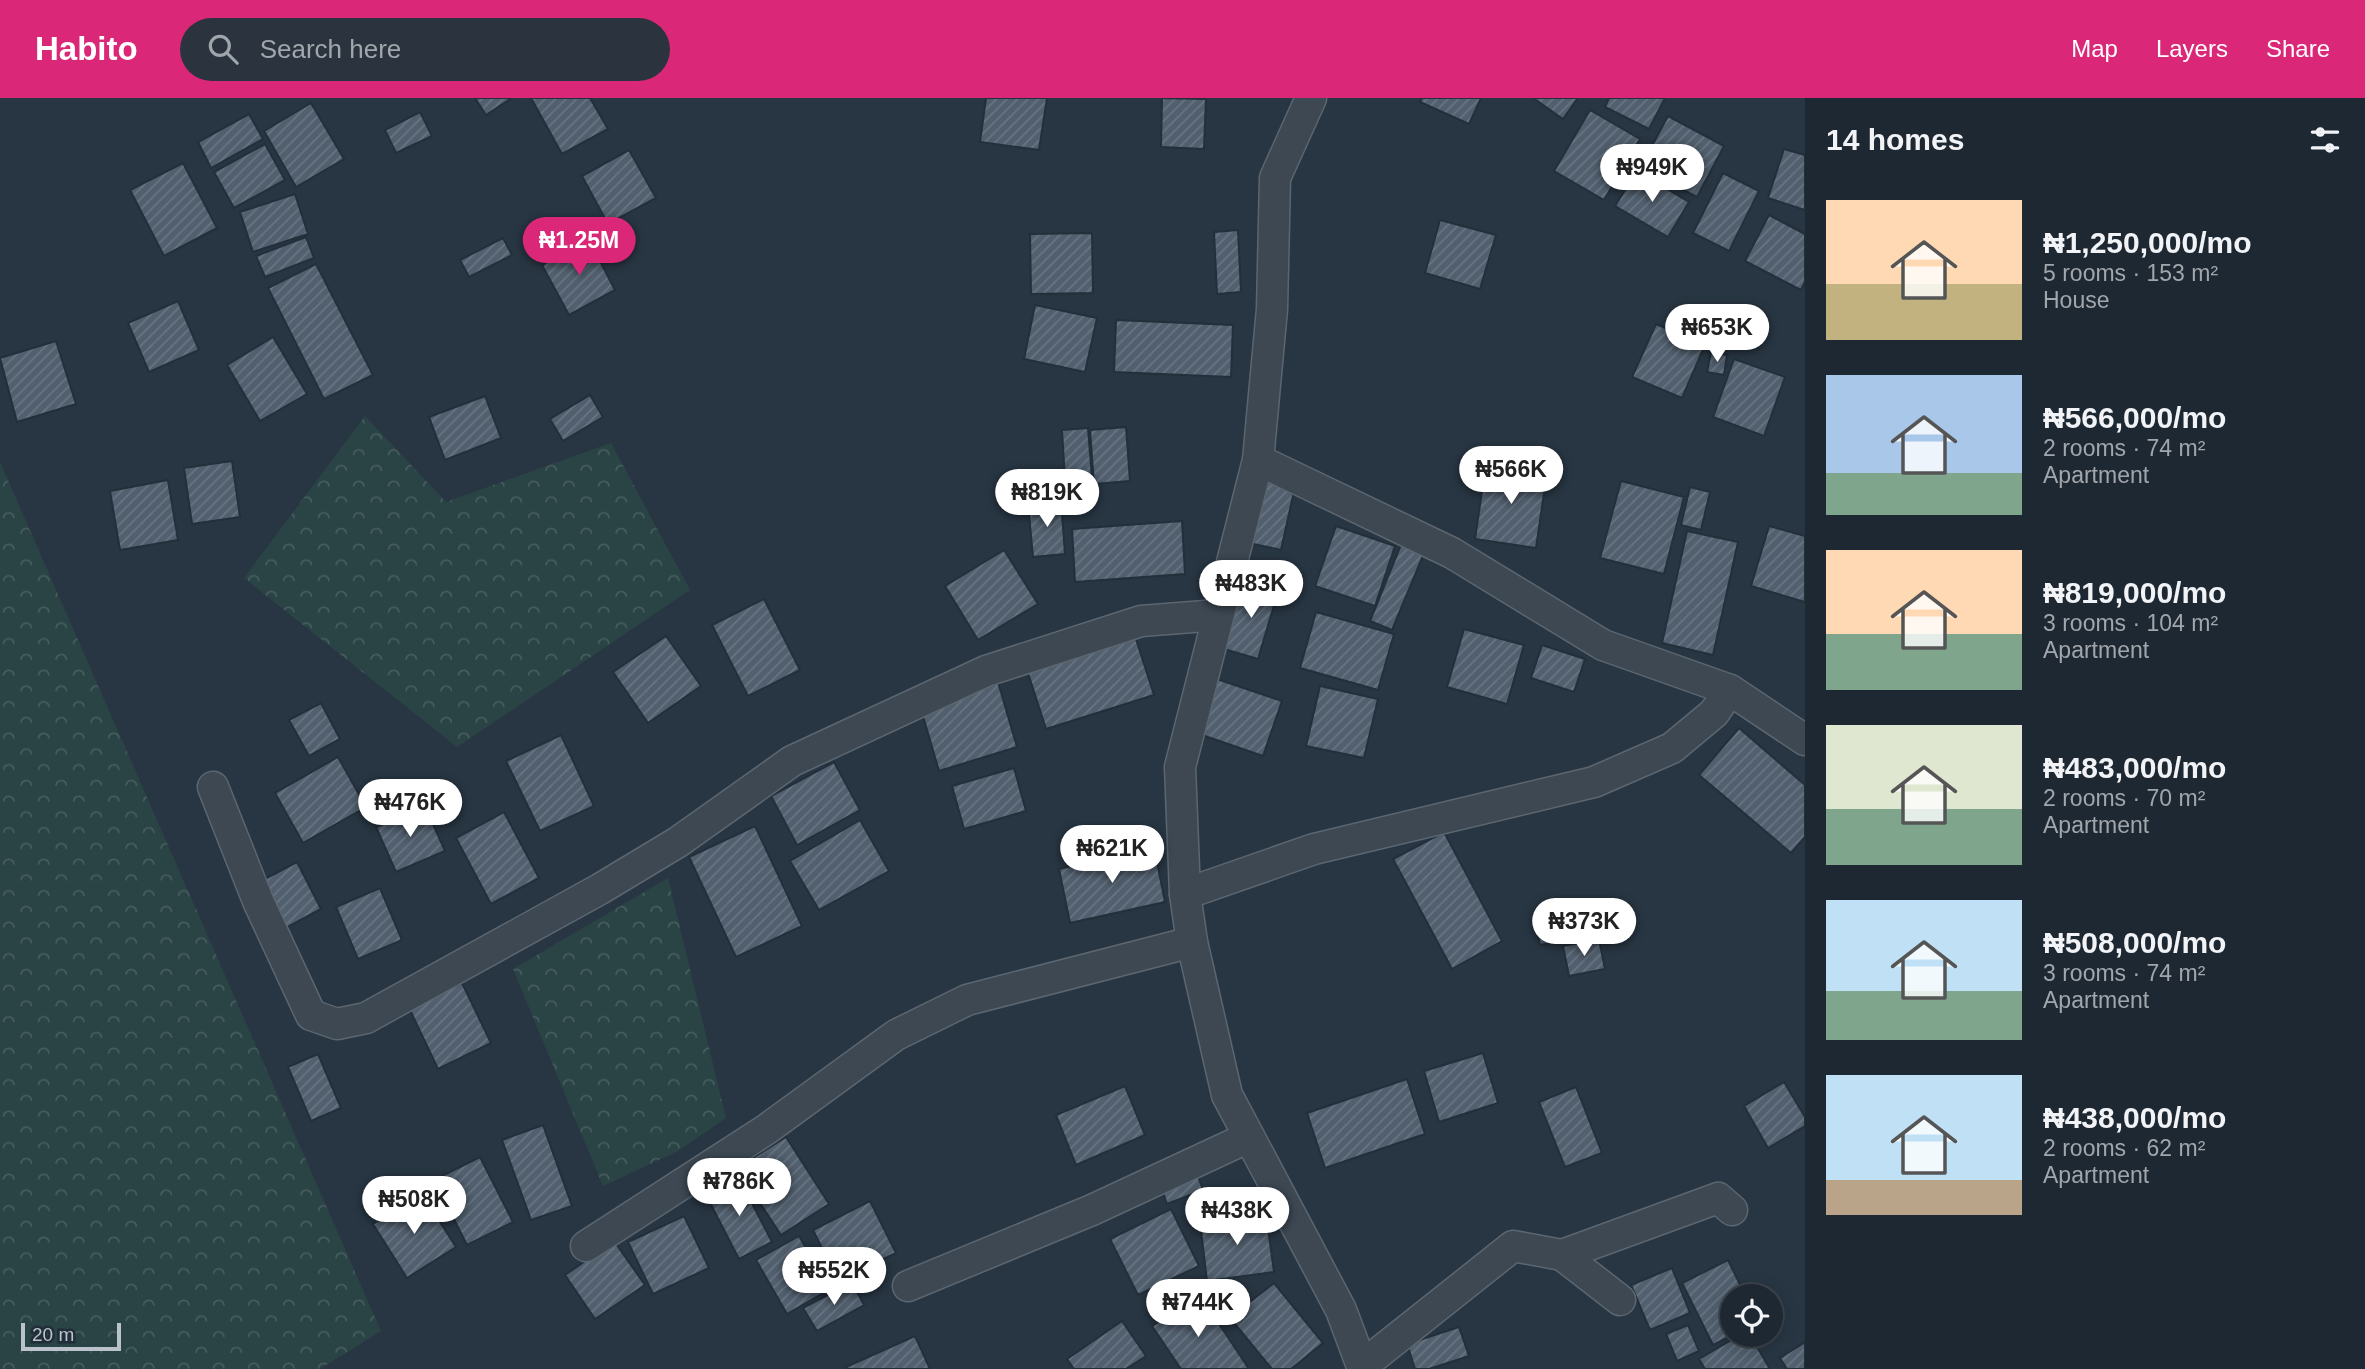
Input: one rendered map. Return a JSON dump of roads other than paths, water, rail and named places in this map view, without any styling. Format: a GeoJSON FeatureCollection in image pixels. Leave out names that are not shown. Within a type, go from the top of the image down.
{"type":"FeatureCollection","features":[{"type":"Feature","properties":{"kind":"street"},"geometry":{"type":"LineString","coordinates":[[1311,98],[1275,178],[1272,309],[1258,460],[1180,767],[1185,894],[1192,943],[1227,1095],[1341,1310],[1362,1367],[1513,1246],[1562,1255],[1620,1300]]}},
{"type":"Feature","properties":{"kind":"street"},"geometry":{"type":"LineString","coordinates":[[1258,460],[1452,553],[1603,645],[1730,690],[1805,740]]}},
{"type":"Feature","properties":{"kind":"street"},"geometry":{"type":"LineString","coordinates":[[213,787],[258,901],[311,1015],[337,1024],[366,1018],[600,889],[678,842],[792,761],[841,738],[986,671],[1141,621],[1218,615]]}},
{"type":"Feature","properties":{"kind":"street"},"geometry":{"type":"LineString","coordinates":[[1185,894],[1314,849],[1594,782],[1672,748],[1714,713],[1730,690]]}},
{"type":"Feature","properties":{"kind":"street"},"geometry":{"type":"LineString","coordinates":[[586,1246],[767,1129],[908,1029],[967,1000],[1192,943]]}},
{"type":"Feature","properties":{"kind":"street"},"geometry":{"type":"LineString","coordinates":[[908,1286],[1092,1210],[1249,1137]]}},
{"type":"Feature","properties":{"kind":"street"},"geometry":{"type":"LineString","coordinates":[[1562,1255],[1718,1198],[1732,1210]]}}]}
